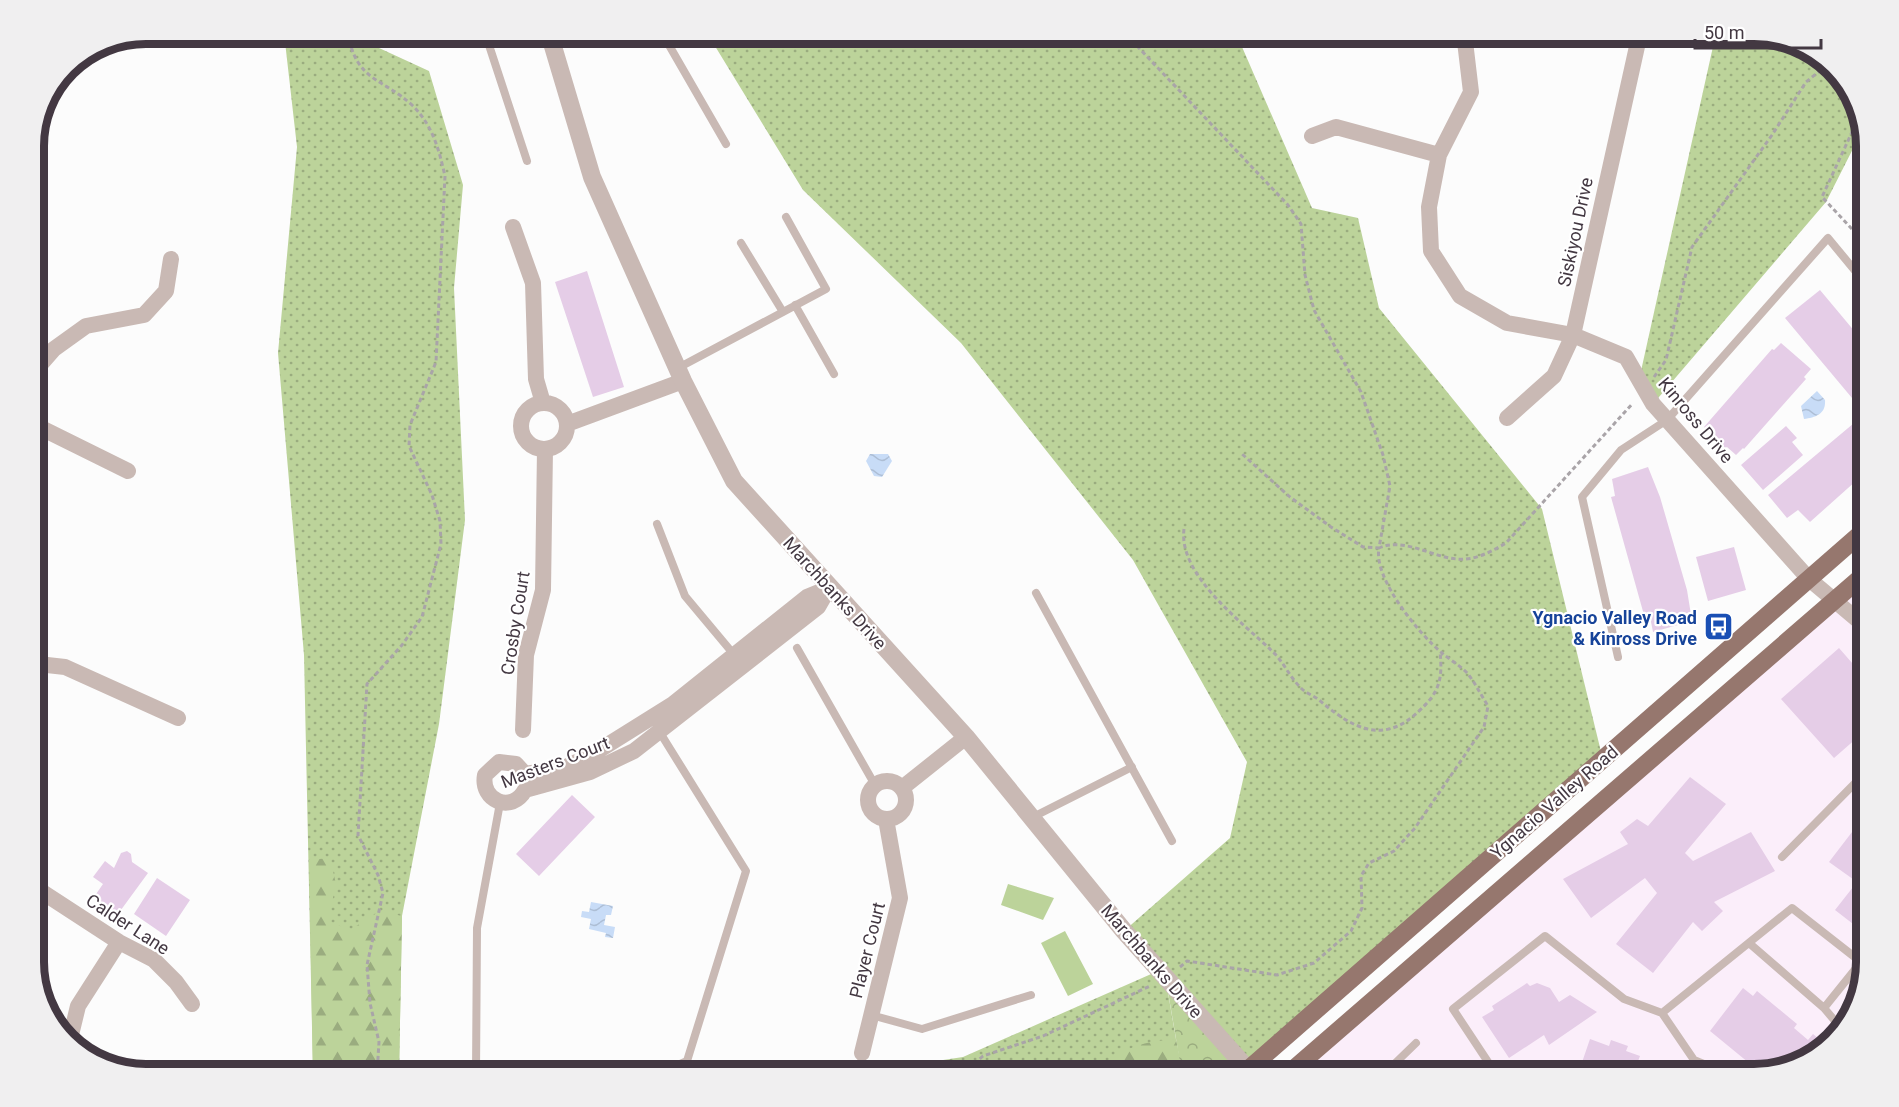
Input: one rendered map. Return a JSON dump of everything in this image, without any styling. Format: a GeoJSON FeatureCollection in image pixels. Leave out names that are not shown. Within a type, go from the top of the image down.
{"type":"FeatureCollection","features":[{"type":"Feature","properties":{"kind":"highway","name":"Ygnacio Valley Road"},"geometry":{"type":"LineString","coordinates":[[1257,1064],[1855,538]]}},
{"type":"Feature","properties":{"kind":"highway","name":"Ygnacio Valley Road"},"geometry":{"type":"LineString","coordinates":[[1300,1064],[1856,582]]}},
{"type":"Feature","properties":{"kind":"street","name":"Marchbanks Drive"},"geometry":{"type":"LineString","coordinates":[[552,44],[592,177],[680,375],[734,481],[966,737],[1166,980],[1241,1064]]}},
{"type":"Feature","properties":{"kind":"street","name":"Kinross Drive"},"geometry":{"type":"LineString","coordinates":[[1465,44],[1471,92],[1439,155],[1429,207],[1431,251],[1460,296],[1507,323],[1573,335],[1626,357],[1645,390],[1667,420],[1809,579],[1856,619]]}},
{"type":"Feature","properties":{"kind":"street","name":"Siskiyou Drive"},"geometry":{"type":"LineString","coordinates":[[1507,418],[1554,376],[1573,335],[1638,44]]}},
{"type":"Feature","properties":{"kind":"street"},"geometry":{"type":"LineString","coordinates":[[1312,136],[1336,127],[1439,155]]}},
{"type":"Feature","properties":{"kind":"street"},"geometry":{"type":"LineString","coordinates":[[513,227],[532,282],[536,379],[543,403]]}},
{"type":"Feature","properties":{"kind":"street"},"geometry":{"type":"LineString","coordinates":[[44,361],[54,350],[86,326],[144,315],[166,291],[171,259]]}},
{"type":"Feature","properties":{"kind":"street"},"geometry":{"type":"LineString","coordinates":[[567,424],[680,375]]}},
{"type":"Feature","properties":{"kind":"street"},"geometry":{"type":"LineString","coordinates":[[543,403],[561,411],[567,424],[562,441],[545,449],[531,446],[520,428],[524,414],[529,408],[543,403]]}},
{"type":"Feature","properties":{"kind":"street"},"geometry":{"type":"LineString","coordinates":[[44,429],[128,471]]}},
{"type":"Feature","properties":{"kind":"street","name":"Crosby Court"},"geometry":{"type":"LineString","coordinates":[[523,730],[526,655],[543,590],[545,449]]}},
{"type":"Feature","properties":{"kind":"street","name":"Masters Court"},"geometry":{"type":"LineString","coordinates":[[738,661],[593,754],[564,768],[525,774],[510,762],[494,764],[485,775],[485,787],[490,797],[500,803],[515,801],[525,790],[591,772],[634,751],[661,733],[807,597],[829,588]]}},
{"type":"Feature","properties":{"kind":"street"},"geometry":{"type":"LineString","coordinates":[[44,665],[65,667],[178,718]]}},
{"type":"Feature","properties":{"kind":"street"},"geometry":{"type":"LineString","coordinates":[[902,789],[966,737]]}},
{"type":"Feature","properties":{"kind":"street"},"geometry":{"type":"LineString","coordinates":[[886,780],[902,789],[906,800],[902,812],[886,819],[875,815],[868,806],[868,794],[875,784],[886,780]]}},
{"type":"Feature","properties":{"kind":"street","name":"Player Court"},"geometry":{"type":"LineString","coordinates":[[862,1053],[900,898],[886,819]]}},
{"type":"Feature","properties":{"kind":"street","name":"Calder Lane"},"geometry":{"type":"LineString","coordinates":[[44,893],[118,942],[154,960],[176,982],[192,1005]]}},
{"type":"Feature","properties":{"kind":"street"},"geometry":{"type":"LineString","coordinates":[[72,1032],[78,1006],[118,942]]}},
{"type":"Feature","properties":{"kind":"lane"},"geometry":{"type":"LineString","coordinates":[[489,44],[527,161]]}},
{"type":"Feature","properties":{"kind":"lane"},"geometry":{"type":"LineString","coordinates":[[668,44],[726,144]]}},
{"type":"Feature","properties":{"kind":"lane"},"geometry":{"type":"LineString","coordinates":[[680,375],[783,312],[826,289],[786,217]]}},
{"type":"Feature","properties":{"kind":"lane"},"geometry":{"type":"LineString","coordinates":[[1618,657],[1582,496],[1621,450],[1667,420],[1828,238],[1855,271]]}},
{"type":"Feature","properties":{"kind":"lane"},"geometry":{"type":"LineString","coordinates":[[741,243],[783,312]]}},
{"type":"Feature","properties":{"kind":"lane"},"geometry":{"type":"LineString","coordinates":[[795,305],[834,374]]}},
{"type":"Feature","properties":{"kind":"lane"},"geometry":{"type":"LineString","coordinates":[[657,524],[685,596],[738,661]]}},
{"type":"Feature","properties":{"kind":"lane"},"geometry":{"type":"LineString","coordinates":[[1036,593],[1172,841]]}},
{"type":"Feature","properties":{"kind":"lane"},"geometry":{"type":"LineString","coordinates":[[797,648],[875,784]]}},
{"type":"Feature","properties":{"kind":"lane"},"geometry":{"type":"LineString","coordinates":[[650,718],[746,871],[687,1061],[680,1064]]}},
{"type":"Feature","properties":{"kind":"lane"},"geometry":{"type":"LineString","coordinates":[[1033,817],[1131,767]]}},
{"type":"Feature","properties":{"kind":"lane"},"geometry":{"type":"LineString","coordinates":[[1782,857],[1856,782]]}},
{"type":"Feature","properties":{"kind":"lane"},"geometry":{"type":"LineString","coordinates":[[476,1064],[477,928],[500,803]]}},
{"type":"Feature","properties":{"kind":"lane"},"geometry":{"type":"LineString","coordinates":[[1662,1014],[1792,908],[1856,955]]}},
{"type":"Feature","properties":{"kind":"lane"},"geometry":{"type":"LineString","coordinates":[[1489,1064],[1453,1009],[1545,936],[1624,999],[1662,1014],[1694,1060],[1704,1064]]}},
{"type":"Feature","properties":{"kind":"lane"},"geometry":{"type":"LineString","coordinates":[[1749,944],[1824,1008],[1836,1022]]}},
{"type":"Feature","properties":{"kind":"lane"},"geometry":{"type":"LineString","coordinates":[[1824,1008],[1855,971]]}},
{"type":"Feature","properties":{"kind":"lane"},"geometry":{"type":"LineString","coordinates":[[871,1015],[922,1029],[1030,995]]}},
{"type":"Feature","properties":{"kind":"lane"},"geometry":{"type":"LineString","coordinates":[[1394,1064],[1416,1043]]}},
{"type":"Feature","properties":{"kind":"path"},"geometry":{"type":"LineString","coordinates":[[350,44],[363,72],[413,106],[428,125],[438,147],[445,177],[436,362],[410,425],[409,446],[432,495],[440,521],[441,544],[423,617],[367,684],[358,835],[378,875],[383,893],[367,965],[370,1003],[379,1042],[378,1064]]}},
{"type":"Feature","properties":{"kind":"path"},"geometry":{"type":"LineString","coordinates":[[974,1064],[983,1056],[1043,1036],[1119,999],[1166,980],[1187,962],[1277,975],[1314,963],[1352,931],[1362,908],[1361,876],[1370,863],[1394,851],[1415,828],[1484,727],[1488,706],[1467,672],[1440,652],[1411,618],[1384,579],[1377,559],[1390,486],[1383,455],[1361,392],[1314,309],[1305,275],[1301,224],[1288,205],[1136,44]]}},
{"type":"Feature","properties":{"kind":"path"},"geometry":{"type":"LineString","coordinates":[[1242,454],[1290,497],[1331,528],[1363,548],[1379,548],[1388,544],[1458,559],[1485,555],[1506,543],[1645,390],[1666,360],[1692,247],[1772,135],[1806,82],[1822,70]]}},
{"type":"Feature","properties":{"kind":"path"},"geometry":{"type":"LineString","coordinates":[[1853,129],[1822,197],[1855,232]]}},
{"type":"Feature","properties":{"kind":"path"},"geometry":{"type":"LineString","coordinates":[[1184,529],[1183,539],[1187,558],[1235,620],[1274,652],[1301,689],[1316,697],[1337,717],[1359,727],[1380,732],[1405,725],[1431,701],[1443,676],[1440,652]]}},
{"type":"Feature","properties":{"kind":"shaded area"},"geometry":{"type":"Polygon","coordinates":[[[1856,582],[1856,962],[1848,1001],[1826,1034],[1793,1056],[1754,1064],[1300,1064],[1856,582]]]}},
{"type":"Feature","properties":{"kind":"green space"},"geometry":{"type":"Polygon","coordinates":[[[285,44],[370,44],[429,71],[463,185],[454,288],[465,520],[439,724],[402,916],[399,1064],[313,1064],[304,655],[278,353],[297,147],[285,44]]]}},
{"type":"Feature","properties":{"kind":"green space"},"geometry":{"type":"Polygon","coordinates":[[[714,44],[1241,44],[1312,208],[1358,218],[1379,308],[1542,509],[1603,760],[1254,1064],[1243,1064],[1166,981],[1180,1064],[916,1064],[963,1057],[1158,971],[1124,931],[1230,838],[1247,762],[1133,560],[961,343],[803,190],[714,44]]]}},
{"type":"Feature","properties":{"kind":"green space"},"geometry":{"type":"Polygon","coordinates":[[[1714,44],[1767,44],[1793,51],[1826,73],[1842,95],[1852,119],[1855,145],[1826,202],[1653,404],[1639,380],[1714,44]]]}},
{"type":"Feature","properties":{"kind":"green space"},"geometry":{"type":"Polygon","coordinates":[[[330,858],[336,884],[328,921],[350,930],[380,911],[402,916],[399,1064],[313,1064],[309,860],[330,858]]]}},
{"type":"Feature","properties":{"kind":"green space"},"geometry":{"type":"Polygon","coordinates":[[[1008,884],[1054,898],[1043,920],[1001,905],[1008,884]]]}},
{"type":"Feature","properties":{"kind":"green space"},"geometry":{"type":"Polygon","coordinates":[[[1065,931],[1093,984],[1068,996],[1041,943],[1065,931]]]}},
{"type":"Feature","properties":{"kind":"green space"},"geometry":{"type":"Polygon","coordinates":[[[1166,980],[1235,1064],[1180,1064],[1166,980]]]}},
{"type":"Feature","properties":{"kind":"green space"},"geometry":{"type":"Polygon","coordinates":[[[1176,1039],[1181,1064],[1104,1064],[1120,1053],[1150,1042],[1176,1039]]]}},
{"type":"Feature","properties":{"kind":"water"},"geometry":{"type":"Polygon","coordinates":[[[1817,391],[1825,400],[1824,409],[1816,416],[1804,419],[1801,406],[1817,391]]]}},
{"type":"Feature","properties":{"kind":"water"},"geometry":{"type":"Polygon","coordinates":[[[870,454],[888,454],[892,461],[882,477],[874,476],[866,461],[870,454]]]}},
{"type":"Feature","properties":{"kind":"water"},"geometry":{"type":"Polygon","coordinates":[[[591,902],[613,906],[611,915],[606,915],[604,925],[615,927],[613,938],[605,937],[606,933],[589,929],[591,919],[581,917],[582,911],[589,912],[591,902]]]}},
{"type":"Feature","properties":{"kind":"building"},"geometry":{"type":"Polygon","coordinates":[[[587,271],[624,387],[593,397],[555,282],[587,271]]]}},
{"type":"Feature","properties":{"kind":"building"},"geometry":{"type":"Polygon","coordinates":[[[1820,290],[1855,332],[1855,396],[1852,398],[1785,318],[1820,290]]]}},
{"type":"Feature","properties":{"kind":"building"},"geometry":{"type":"Polygon","coordinates":[[[1781,343],[1811,369],[1804,377],[1806,379],[1744,449],[1736,455],[1727,447],[1725,448],[1704,427],[1772,349],[1774,350],[1781,343]]]}},
{"type":"Feature","properties":{"kind":"building"},"geometry":{"type":"Polygon","coordinates":[[[1855,422],[1855,481],[1810,522],[1798,510],[1787,518],[1768,495],[1855,422]]]}},
{"type":"Feature","properties":{"kind":"building"},"geometry":{"type":"Polygon","coordinates":[[[1786,426],[1797,438],[1792,442],[1803,455],[1763,490],[1741,465],[1786,426]]]}},
{"type":"Feature","properties":{"kind":"building"},"geometry":{"type":"Polygon","coordinates":[[[1648,467],[1660,497],[1687,590],[1692,621],[1653,632],[1651,622],[1647,623],[1644,615],[1611,497],[1615,496],[1612,479],[1648,467]]]}},
{"type":"Feature","properties":{"kind":"building"},"geometry":{"type":"Polygon","coordinates":[[[1734,547],[1746,590],[1708,601],[1696,557],[1734,547]]]}},
{"type":"Feature","properties":{"kind":"building"},"geometry":{"type":"Polygon","coordinates":[[[1839,648],[1856,667],[1856,739],[1834,758],[1781,699],[1839,648]]]}},
{"type":"Feature","properties":{"kind":"building"},"geometry":{"type":"Polygon","coordinates":[[[1690,777],[1726,804],[1685,853],[1693,861],[1751,832],[1775,871],[1714,902],[1723,911],[1702,931],[1693,922],[1653,973],[1616,944],[1657,893],[1645,878],[1591,918],[1563,879],[1628,844],[1620,832],[1637,819],[1648,826],[1690,777]]]}},
{"type":"Feature","properties":{"kind":"building"},"geometry":{"type":"Polygon","coordinates":[[[572,795],[595,817],[539,876],[516,854],[572,795]]]}},
{"type":"Feature","properties":{"kind":"building"},"geometry":{"type":"Polygon","coordinates":[[[1856,827],[1856,881],[1829,862],[1856,827]]]}},
{"type":"Feature","properties":{"kind":"building"},"geometry":{"type":"Polygon","coordinates":[[[127,851],[131,854],[132,862],[148,873],[118,914],[94,897],[103,884],[93,877],[105,861],[114,868],[121,853],[127,851]]]}},
{"type":"Feature","properties":{"kind":"building"},"geometry":{"type":"Polygon","coordinates":[[[157,878],[190,900],[166,936],[134,914],[157,878]]]}},
{"type":"Feature","properties":{"kind":"building"},"geometry":{"type":"Polygon","coordinates":[[[1856,883],[1856,926],[1835,910],[1856,883]]]}},
{"type":"Feature","properties":{"kind":"building"},"geometry":{"type":"Polygon","coordinates":[[[1527,983],[1530,986],[1537,983],[1550,988],[1559,1002],[1570,995],[1597,1012],[1549,1045],[1544,1035],[1509,1058],[1482,1017],[1494,1010],[1492,1006],[1527,983]]]}},
{"type":"Feature","properties":{"kind":"building"},"geometry":{"type":"Polygon","coordinates":[[[1743,988],[1753,996],[1757,991],[1797,1024],[1794,1028],[1808,1040],[1813,1034],[1819,1039],[1793,1056],[1767,1063],[1750,1064],[1710,1031],[1743,988]]]}},
{"type":"Feature","properties":{"kind":"building"},"geometry":{"type":"Polygon","coordinates":[[[1590,1039],[1609,1046],[1611,1040],[1628,1046],[1626,1051],[1640,1056],[1637,1064],[1581,1064],[1590,1039]]]}},
{"type":"Feature","properties":{"kind":"place","name":"Ygnacio Valley Road & Kinross Drive"},"geometry":{"type":"Point","coordinates":[1718,627]}}]}
